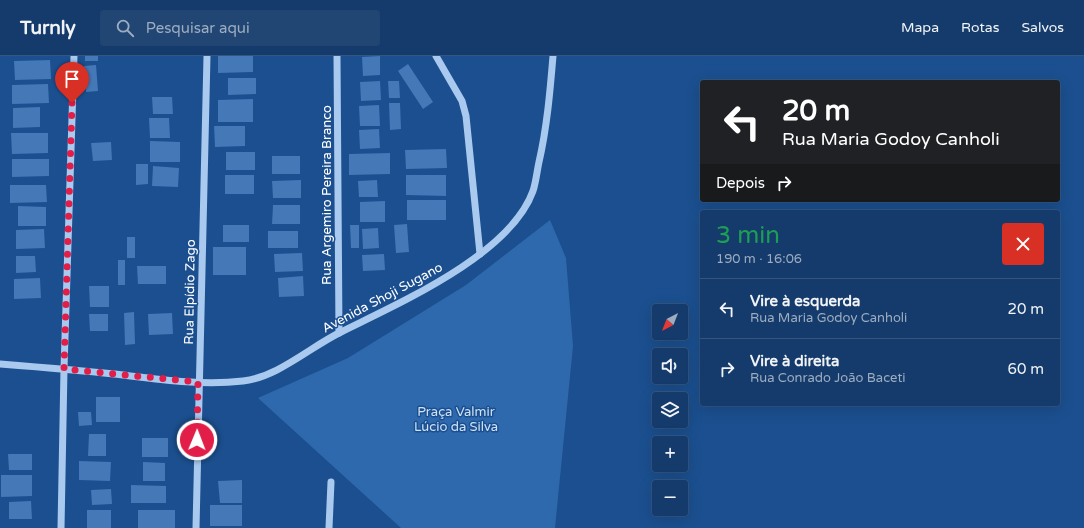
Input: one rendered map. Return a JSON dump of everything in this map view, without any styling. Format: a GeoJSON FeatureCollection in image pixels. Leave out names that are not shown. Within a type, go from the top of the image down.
{"type":"FeatureCollection","features":[{"type":"Feature","properties":{"kind":"street"},"geometry":{"type":"LineString","coordinates":[[61,528],[64,369],[74,56]]}},
{"type":"Feature","properties":{"kind":"street","name":"Rua Elpídio Zago"},"geometry":{"type":"LineString","coordinates":[[196,528],[198,382],[207,56]]}},
{"type":"Feature","properties":{"kind":"street","name":"Rua Argemiro Pereira Branco"},"geometry":{"type":"LineString","coordinates":[[337,56],[339,333]]}},
{"type":"Feature","properties":{"kind":"street"},"geometry":{"type":"LineString","coordinates":[[436,56],[462,101],[466,116],[480,254]]}},
{"type":"Feature","properties":{"kind":"street","name":"Avenida Shoji Sugano"},"geometry":{"type":"LineString","coordinates":[[0,364],[198,382],[245,381],[280,368],[339,333],[429,288],[480,254],[519,216],[533,190],[546,131],[553,56]]}},
{"type":"Feature","properties":{"kind":"street"},"geometry":{"type":"LineString","coordinates":[[329,528],[331,482]]}},
{"type":"Feature","properties":{"kind":"green space","name":"Praça Valmir Lúcio da Silva"},"geometry":{"type":"Polygon","coordinates":[[[550,220],[566,258],[573,346],[555,528],[401,528],[258,398],[348,358],[466,285],[550,220]]]}},
{"type":"Feature","properties":{"kind":"building"},"geometry":{"type":"Polygon","coordinates":[[[85,56],[98,56],[98,61],[85,61],[85,56]]]}},
{"type":"Feature","properties":{"kind":"building"},"geometry":{"type":"Polygon","coordinates":[[[218,56],[253,56],[253,72],[218,73],[218,56]]]}},
{"type":"Feature","properties":{"kind":"building"},"geometry":{"type":"Polygon","coordinates":[[[380,56],[380,75],[363,76],[362,57],[380,56]]]}},
{"type":"Feature","properties":{"kind":"building"},"geometry":{"type":"Polygon","coordinates":[[[50,60],[51,79],[15,80],[14,61],[50,60]]]}},
{"type":"Feature","properties":{"kind":"building"},"geometry":{"type":"Polygon","coordinates":[[[408,64],[433,102],[423,109],[398,71],[408,64]]]}},
{"type":"Feature","properties":{"kind":"building"},"geometry":{"type":"Polygon","coordinates":[[[96,65],[98,91],[86,92],[84,66],[96,65]]]}},
{"type":"Feature","properties":{"kind":"building"},"geometry":{"type":"Polygon","coordinates":[[[228,78],[256,78],[256,94],[228,95],[228,78]]]}},
{"type":"Feature","properties":{"kind":"building"},"geometry":{"type":"Polygon","coordinates":[[[380,81],[381,100],[361,101],[360,82],[380,81]]]}},
{"type":"Feature","properties":{"kind":"building"},"geometry":{"type":"Polygon","coordinates":[[[388,81],[399,81],[400,98],[389,98],[388,81]]]}},
{"type":"Feature","properties":{"kind":"building"},"geometry":{"type":"Polygon","coordinates":[[[48,84],[49,103],[12,104],[12,85],[48,84]]]}},
{"type":"Feature","properties":{"kind":"building"},"geometry":{"type":"Polygon","coordinates":[[[152,97],[172,97],[173,114],[153,114],[152,97]]]}},
{"type":"Feature","properties":{"kind":"building"},"geometry":{"type":"Polygon","coordinates":[[[253,99],[253,122],[218,122],[218,100],[253,99]]]}},
{"type":"Feature","properties":{"kind":"building"},"geometry":{"type":"Polygon","coordinates":[[[389,103],[400,103],[401,129],[390,130],[389,103]]]}},
{"type":"Feature","properties":{"kind":"building"},"geometry":{"type":"Polygon","coordinates":[[[379,105],[380,126],[360,126],[359,106],[379,105]]]}},
{"type":"Feature","properties":{"kind":"building"},"geometry":{"type":"Polygon","coordinates":[[[40,107],[40,127],[13,128],[13,108],[40,107]]]}},
{"type":"Feature","properties":{"kind":"building"},"geometry":{"type":"Polygon","coordinates":[[[149,118],[169,118],[170,138],[150,138],[149,118]]]}},
{"type":"Feature","properties":{"kind":"building"},"geometry":{"type":"Polygon","coordinates":[[[214,126],[245,126],[245,146],[215,147],[214,126]]]}},
{"type":"Feature","properties":{"kind":"building"},"geometry":{"type":"Polygon","coordinates":[[[379,129],[380,148],[360,149],[359,130],[379,129]]]}},
{"type":"Feature","properties":{"kind":"building"},"geometry":{"type":"Polygon","coordinates":[[[11,133],[48,133],[48,153],[12,154],[11,133]]]}},
{"type":"Feature","properties":{"kind":"building"},"geometry":{"type":"Polygon","coordinates":[[[150,141],[180,142],[180,162],[150,162],[150,141]]]}},
{"type":"Feature","properties":{"kind":"building"},"geometry":{"type":"Polygon","coordinates":[[[111,142],[112,160],[93,161],[91,143],[111,142]]]}},
{"type":"Feature","properties":{"kind":"building"},"geometry":{"type":"Polygon","coordinates":[[[446,149],[447,168],[406,169],[405,150],[446,149]]]}},
{"type":"Feature","properties":{"kind":"building"},"geometry":{"type":"Polygon","coordinates":[[[226,152],[255,152],[255,170],[226,170],[226,152]]]}},
{"type":"Feature","properties":{"kind":"building"},"geometry":{"type":"Polygon","coordinates":[[[390,153],[390,174],[349,175],[349,154],[390,153]]]}},
{"type":"Feature","properties":{"kind":"building"},"geometry":{"type":"Polygon","coordinates":[[[272,156],[300,156],[300,174],[272,174],[272,156]]]}},
{"type":"Feature","properties":{"kind":"building"},"geometry":{"type":"Polygon","coordinates":[[[12,159],[49,159],[49,176],[12,177],[12,159]]]}},
{"type":"Feature","properties":{"kind":"building"},"geometry":{"type":"Polygon","coordinates":[[[136,164],[148,164],[148,184],[136,185],[136,164]]]}},
{"type":"Feature","properties":{"kind":"building"},"geometry":{"type":"Polygon","coordinates":[[[153,166],[179,168],[178,187],[152,186],[153,166]]]}},
{"type":"Feature","properties":{"kind":"building"},"geometry":{"type":"Polygon","coordinates":[[[225,175],[254,175],[254,194],[225,194],[225,175]]]}},
{"type":"Feature","properties":{"kind":"building"},"geometry":{"type":"Polygon","coordinates":[[[406,175],[446,175],[446,196],[406,195],[406,175]]]}},
{"type":"Feature","properties":{"kind":"building"},"geometry":{"type":"Polygon","coordinates":[[[301,180],[301,198],[273,198],[272,181],[301,180]]]}},
{"type":"Feature","properties":{"kind":"building"},"geometry":{"type":"Polygon","coordinates":[[[377,180],[378,197],[359,197],[358,181],[377,180]]]}},
{"type":"Feature","properties":{"kind":"building"},"geometry":{"type":"Polygon","coordinates":[[[10,185],[46,185],[47,202],[10,203],[10,185]]]}},
{"type":"Feature","properties":{"kind":"building"},"geometry":{"type":"Polygon","coordinates":[[[407,200],[446,200],[446,220],[407,220],[407,200]]]}},
{"type":"Feature","properties":{"kind":"building"},"geometry":{"type":"Polygon","coordinates":[[[385,201],[385,222],[360,222],[360,202],[385,201]]]}},
{"type":"Feature","properties":{"kind":"building"},"geometry":{"type":"Polygon","coordinates":[[[273,205],[300,205],[300,224],[272,224],[273,205]]]}},
{"type":"Feature","properties":{"kind":"building"},"geometry":{"type":"Polygon","coordinates":[[[18,206],[46,207],[46,226],[18,226],[18,206]]]}},
{"type":"Feature","properties":{"kind":"building"},"geometry":{"type":"Polygon","coordinates":[[[407,224],[409,252],[396,253],[394,225],[407,224]]]}},
{"type":"Feature","properties":{"kind":"building"},"geometry":{"type":"Polygon","coordinates":[[[223,225],[249,225],[249,242],[223,242],[223,225]]]}},
{"type":"Feature","properties":{"kind":"building"},"geometry":{"type":"Polygon","coordinates":[[[350,225],[359,225],[359,248],[351,248],[350,225]]]}},
{"type":"Feature","properties":{"kind":"building"},"geometry":{"type":"Polygon","coordinates":[[[378,228],[379,248],[363,249],[362,229],[378,228]]]}},
{"type":"Feature","properties":{"kind":"building"},"geometry":{"type":"Polygon","coordinates":[[[44,229],[45,248],[16,249],[16,230],[44,229]]]}},
{"type":"Feature","properties":{"kind":"building"},"geometry":{"type":"Polygon","coordinates":[[[268,231],[298,231],[298,248],[268,248],[268,231]]]}},
{"type":"Feature","properties":{"kind":"building"},"geometry":{"type":"Polygon","coordinates":[[[127,237],[135,237],[135,258],[127,258],[127,237]]]}},
{"type":"Feature","properties":{"kind":"building"},"geometry":{"type":"Polygon","coordinates":[[[213,247],[246,247],[246,275],[213,275],[213,247]]]}},
{"type":"Feature","properties":{"kind":"building"},"geometry":{"type":"Polygon","coordinates":[[[302,253],[303,271],[275,272],[274,254],[302,253]]]}},
{"type":"Feature","properties":{"kind":"building"},"geometry":{"type":"Polygon","coordinates":[[[384,254],[385,270],[363,271],[362,255],[384,254]]]}},
{"type":"Feature","properties":{"kind":"building"},"geometry":{"type":"Polygon","coordinates":[[[16,256],[35,256],[36,272],[16,273],[16,256]]]}},
{"type":"Feature","properties":{"kind":"building"},"geometry":{"type":"Polygon","coordinates":[[[118,260],[125,260],[125,285],[118,285],[118,260]]]}},
{"type":"Feature","properties":{"kind":"building"},"geometry":{"type":"Polygon","coordinates":[[[137,266],[166,266],[166,284],[138,284],[137,266]]]}},
{"type":"Feature","properties":{"kind":"building"},"geometry":{"type":"Polygon","coordinates":[[[303,276],[304,296],[279,297],[278,278],[303,276]]]}},
{"type":"Feature","properties":{"kind":"building"},"geometry":{"type":"Polygon","coordinates":[[[40,278],[41,298],[14,299],[14,279],[40,278]]]}},
{"type":"Feature","properties":{"kind":"building"},"geometry":{"type":"Polygon","coordinates":[[[89,286],[109,286],[109,307],[90,307],[89,286]]]}},
{"type":"Feature","properties":{"kind":"building"},"geometry":{"type":"Polygon","coordinates":[[[134,312],[135,344],[125,345],[124,313],[134,312]]]}},
{"type":"Feature","properties":{"kind":"building"},"geometry":{"type":"Polygon","coordinates":[[[172,313],[173,334],[149,335],[148,314],[172,313]]]}},
{"type":"Feature","properties":{"kind":"building"},"geometry":{"type":"Polygon","coordinates":[[[89,314],[108,314],[108,331],[90,331],[89,314]]]}},
{"type":"Feature","properties":{"kind":"building"},"geometry":{"type":"Polygon","coordinates":[[[96,397],[120,397],[120,422],[96,422],[96,397]]]}},
{"type":"Feature","properties":{"kind":"building"},"geometry":{"type":"Polygon","coordinates":[[[78,412],[91,412],[92,425],[79,426],[78,412]]]}},
{"type":"Feature","properties":{"kind":"building"},"geometry":{"type":"Polygon","coordinates":[[[89,434],[106,434],[106,456],[88,456],[89,434]]]}},
{"type":"Feature","properties":{"kind":"building"},"geometry":{"type":"Polygon","coordinates":[[[142,438],[168,438],[168,457],[142,457],[142,438]]]}},
{"type":"Feature","properties":{"kind":"building"},"geometry":{"type":"Polygon","coordinates":[[[8,454],[32,454],[32,470],[9,470],[8,454]]]}},
{"type":"Feature","properties":{"kind":"building"},"geometry":{"type":"Polygon","coordinates":[[[79,461],[111,462],[110,481],[79,480],[79,461]]]}},
{"type":"Feature","properties":{"kind":"building"},"geometry":{"type":"Polygon","coordinates":[[[143,462],[165,463],[165,481],[143,481],[143,462]]]}},
{"type":"Feature","properties":{"kind":"building"},"geometry":{"type":"Polygon","coordinates":[[[1,475],[32,475],[32,496],[1,497],[1,475]]]}},
{"type":"Feature","properties":{"kind":"building"},"geometry":{"type":"Polygon","coordinates":[[[242,480],[242,503],[220,503],[218,481],[242,480]]]}},
{"type":"Feature","properties":{"kind":"building"},"geometry":{"type":"Polygon","coordinates":[[[131,485],[166,486],[166,503],[131,503],[131,485]]]}},
{"type":"Feature","properties":{"kind":"building"},"geometry":{"type":"Polygon","coordinates":[[[111,489],[112,504],[92,505],[91,490],[111,489]]]}},
{"type":"Feature","properties":{"kind":"building"},"geometry":{"type":"Polygon","coordinates":[[[31,501],[32,519],[9,519],[9,502],[31,501]]]}},
{"type":"Feature","properties":{"kind":"building"},"geometry":{"type":"Polygon","coordinates":[[[210,505],[242,505],[242,526],[210,526],[210,505]]]}},
{"type":"Feature","properties":{"kind":"building"},"geometry":{"type":"Polygon","coordinates":[[[87,510],[111,510],[111,528],[87,528],[87,510]]]}},
{"type":"Feature","properties":{"kind":"building"},"geometry":{"type":"Polygon","coordinates":[[[138,510],[175,510],[175,528],[138,528],[138,510]]]}},
{"type":"Feature","properties":{"kind":"route"},"geometry":{"type":"LineString","coordinates":[[72,103],[64,369],[198,382],[197,440]]}}]}
